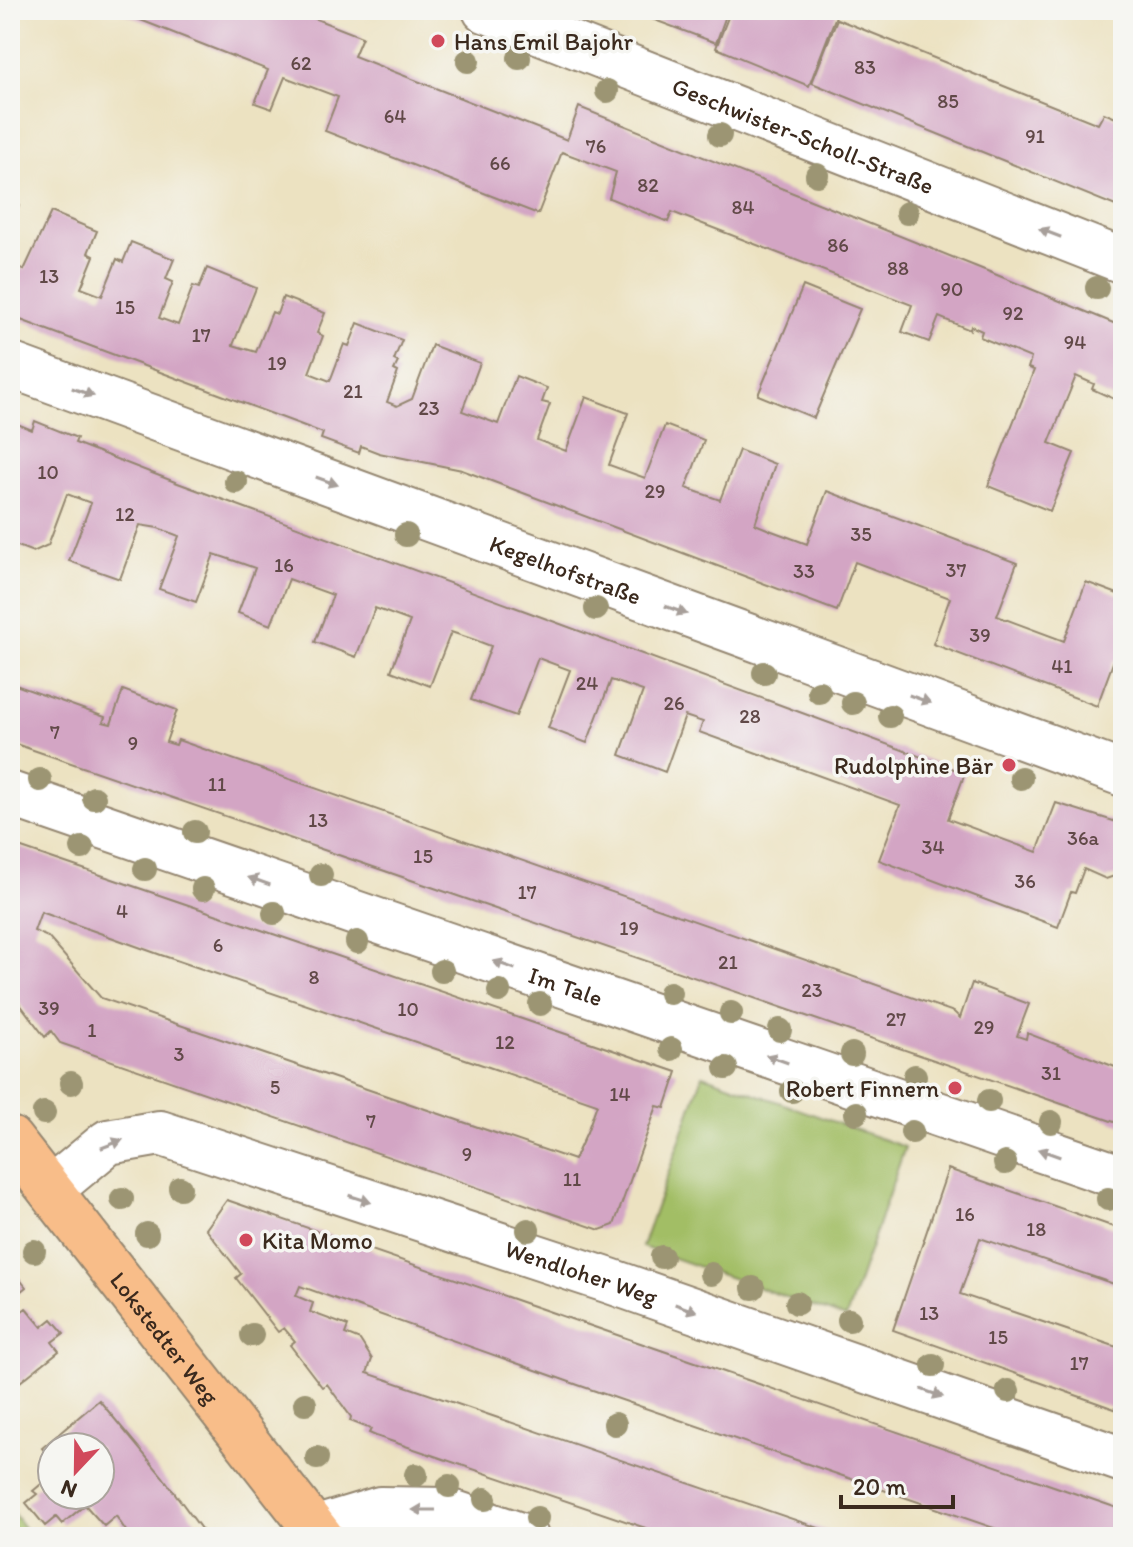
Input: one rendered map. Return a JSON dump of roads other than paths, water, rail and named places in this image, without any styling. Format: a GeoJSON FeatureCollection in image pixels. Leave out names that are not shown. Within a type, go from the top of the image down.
{"type":"FeatureCollection","features":[{"type":"Feature","properties":{"kind":"main road","name":"Lokstedter Weg"},"geometry":{"type":"LineString","coordinates":[[10,1139],[317,1533]]}},
{"type":"Feature","properties":{"kind":"street","name":"Geschwister-Scholl-Straße"},"geometry":{"type":"LineString","coordinates":[[485,10],[1123,261]]}},
{"type":"Feature","properties":{"kind":"street","name":"Kegelhofstraße"},"geometry":{"type":"LineString","coordinates":[[10,365],[1123,774]]}},
{"type":"Feature","properties":{"kind":"street","name":"Im Tale"},"geometry":{"type":"LineString","coordinates":[[10,794],[1123,1178]]}},
{"type":"Feature","properties":{"kind":"street","name":"Wendloher Weg"},"geometry":{"type":"LineString","coordinates":[[50,1190],[108,1142],[160,1133],[625,1286],[1123,1460]]}},
{"type":"Feature","properties":{"kind":"street"},"geometry":{"type":"LineString","coordinates":[[317,1533],[380,1509],[446,1510],[526,1537]]}},
{"type":"Feature","properties":{"kind":"place","name":"Hans Emil Bajohr"},"geometry":{"type":"Point","coordinates":[438,41]}},
{"type":"Feature","properties":{"kind":"place","name":"Rudolphine Bär"},"geometry":{"type":"Point","coordinates":[1009,765]}},
{"type":"Feature","properties":{"kind":"place","name":"Robert Finnern"},"geometry":{"type":"Point","coordinates":[955,1088]}},
{"type":"Feature","properties":{"kind":"place","name":"Kita Momo"},"geometry":{"type":"Point","coordinates":[246,1240]}}]}
